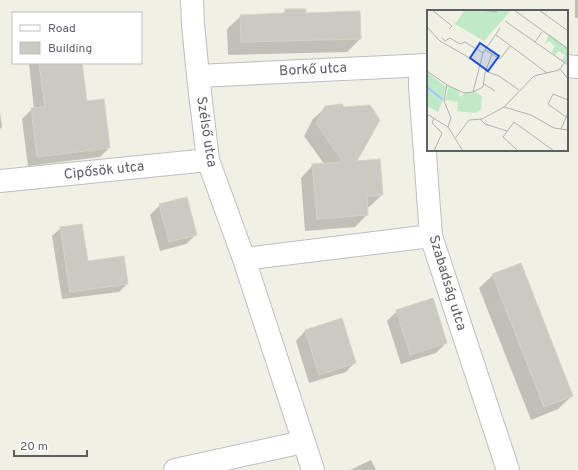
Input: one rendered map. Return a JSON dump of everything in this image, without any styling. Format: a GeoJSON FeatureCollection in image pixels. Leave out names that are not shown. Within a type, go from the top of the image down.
{"type":"FeatureCollection","features":[{"type":"Feature","properties":{"kind":"street","name":"Szélső utca"},"geometry":{"type":"LineString","coordinates":[[192,0],[198,76],[208,160],[244,259],[313,470]]}},
{"type":"Feature","properties":{"kind":"street","name":"Borkő utca"},"geometry":{"type":"LineString","coordinates":[[198,76],[424,65]]}},
{"type":"Feature","properties":{"kind":"street","name":"Szabadság utca"},"geometry":{"type":"LineString","coordinates":[[424,65],[420,86],[431,236],[508,470]]}},
{"type":"Feature","properties":{"kind":"street","name":"Cipősök utca"},"geometry":{"type":"LineString","coordinates":[[0,181],[208,160]]}},
{"type":"Feature","properties":{"kind":"street"},"geometry":{"type":"LineString","coordinates":[[244,259],[431,236]]}},
{"type":"Feature","properties":{"kind":"street"},"geometry":{"type":"LineString","coordinates":[[175,470],[303,442]]}},
{"type":"Feature","properties":{"kind":"building"},"geometry":{"type":"Polygon","coordinates":[[[285,9],[306,9],[306,13],[360,11],[361,39],[241,42],[240,15],[285,13],[285,9]]]}},
{"type":"Feature","properties":{"kind":"building"},"geometry":{"type":"Polygon","coordinates":[[[39,64],[82,64],[87,101],[104,99],[110,148],[37,157],[31,108],[45,107],[39,64]]]}},
{"type":"Feature","properties":{"kind":"building"},"geometry":{"type":"Polygon","coordinates":[[[342,104],[344,107],[370,105],[380,120],[357,161],[380,159],[383,195],[367,196],[368,215],[317,219],[312,164],[343,162],[316,123],[325,106],[342,104]]]}},
{"type":"Feature","properties":{"kind":"building"},"geometry":{"type":"Polygon","coordinates":[[[187,197],[197,235],[169,242],[159,204],[187,197]]]}},
{"type":"Feature","properties":{"kind":"building"},"geometry":{"type":"Polygon","coordinates":[[[82,224],[88,261],[124,256],[128,284],[70,292],[60,227],[82,224]]]}},
{"type":"Feature","properties":{"kind":"building"},"geometry":{"type":"Polygon","coordinates":[[[521,263],[573,396],[544,407],[492,274],[521,263]]]}},
{"type":"Feature","properties":{"kind":"building"},"geometry":{"type":"Polygon","coordinates":[[[433,298],[447,343],[410,355],[396,310],[433,298]]]}},
{"type":"Feature","properties":{"kind":"building"},"geometry":{"type":"Polygon","coordinates":[[[342,318],[356,363],[319,375],[305,330],[342,318]]]}}]}
